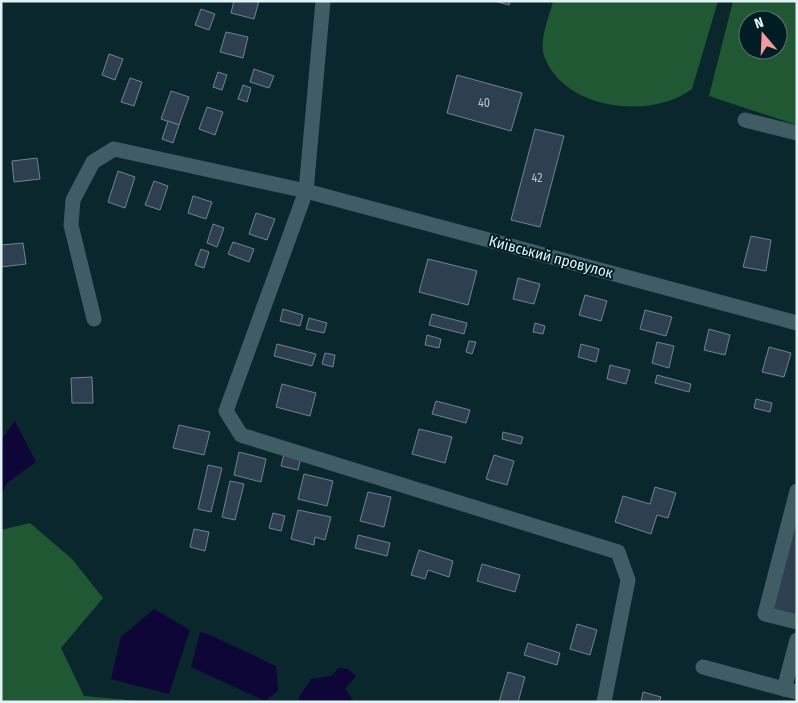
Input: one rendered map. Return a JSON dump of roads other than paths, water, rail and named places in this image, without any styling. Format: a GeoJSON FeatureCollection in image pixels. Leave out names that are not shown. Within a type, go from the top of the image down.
{"type":"FeatureCollection","features":[{"type":"Feature","properties":{"kind":"street"},"geometry":{"type":"LineString","coordinates":[[323,1],[306,192],[226,411],[241,435],[618,552],[628,580],[604,702]]}},
{"type":"Feature","properties":{"kind":"street"},"geometry":{"type":"LineString","coordinates":[[745,120],[797,134]]}},
{"type":"Feature","properties":{"kind":"street","name":"Київський провулок"},"geometry":{"type":"LineString","coordinates":[[94,319],[70,225],[73,200],[93,162],[114,149],[306,192],[797,323]]}},
{"type":"Feature","properties":{"kind":"street"},"geometry":{"type":"LineString","coordinates":[[797,491],[765,614],[797,622]]}},
{"type":"Feature","properties":{"kind":"street"},"geometry":{"type":"LineString","coordinates":[[702,667],[791,690],[797,640]]}}]}
